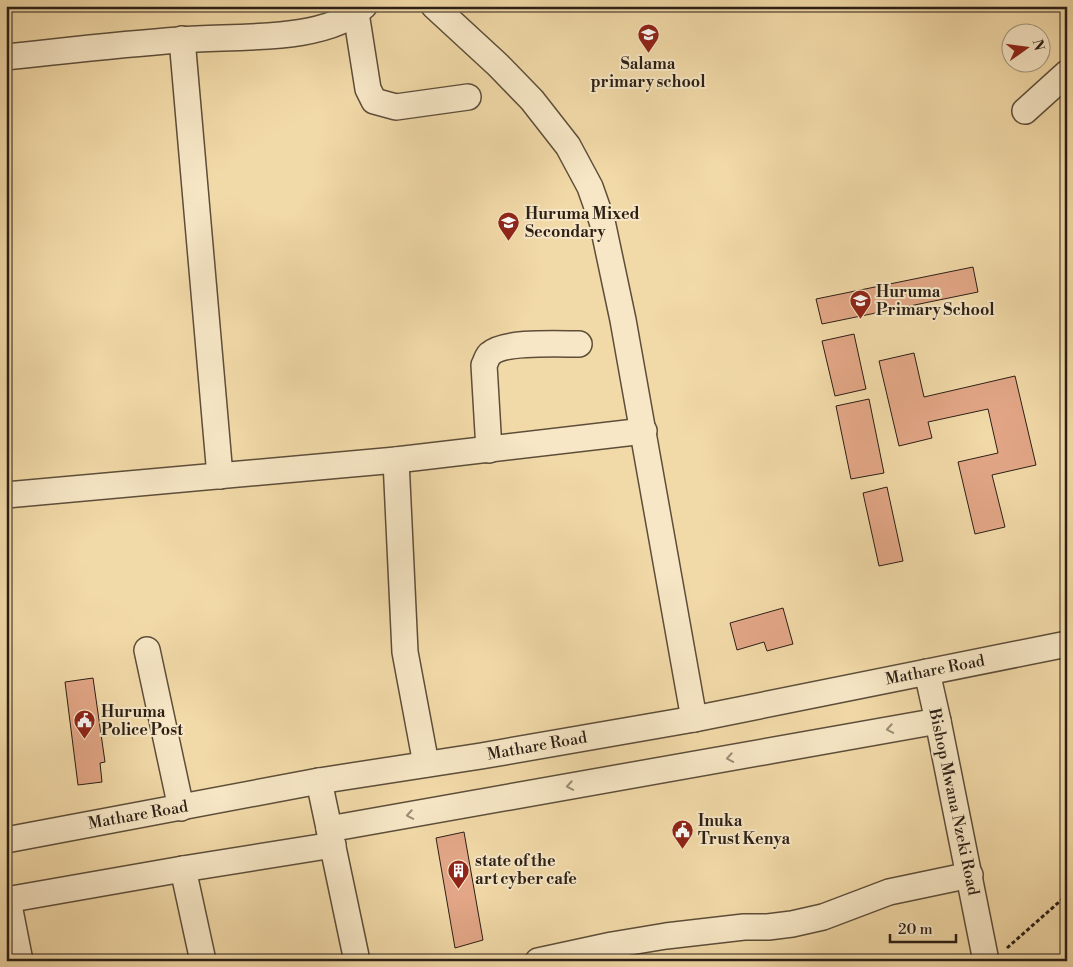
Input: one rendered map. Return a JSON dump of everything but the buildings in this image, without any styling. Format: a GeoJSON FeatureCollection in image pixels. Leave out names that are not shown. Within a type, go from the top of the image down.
{"type":"FeatureCollection","features":[{"type":"Feature","properties":{"kind":"street"},"geometry":{"type":"LineString","coordinates":[[434,6],[498,65],[532,100],[568,146],[590,186],[604,230],[644,431],[694,719]]}},
{"type":"Feature","properties":{"kind":"street"},"geometry":{"type":"LineString","coordinates":[[6,57],[182,39],[269,36],[302,32],[340,22],[360,10],[368,88],[374,101],[396,107],[468,97]]}},
{"type":"Feature","properties":{"kind":"street"},"geometry":{"type":"LineString","coordinates":[[182,39],[220,476]]}},
{"type":"Feature","properties":{"kind":"street"},"geometry":{"type":"LineString","coordinates":[[1025,111],[1067,73]]}},
{"type":"Feature","properties":{"kind":"street"},"geometry":{"type":"LineString","coordinates":[[489,450],[484,364],[490,354],[504,347],[518,345],[578,344]]}},
{"type":"Feature","properties":{"kind":"street"},"geometry":{"type":"LineString","coordinates":[[6,495],[396,460],[644,431]]}},
{"type":"Feature","properties":{"kind":"street"},"geometry":{"type":"LineString","coordinates":[[396,460],[405,652],[426,764]]}},
{"type":"Feature","properties":{"kind":"street","name":"Mathare Road"},"geometry":{"type":"LineString","coordinates":[[6,840],[319,781],[694,719],[1067,644]]}},
{"type":"Feature","properties":{"kind":"street"},"geometry":{"type":"LineString","coordinates":[[147,650],[180,808]]}},
{"type":"Feature","properties":{"kind":"street","name":"Bishop Mwana Nzeki Road"},"geometry":{"type":"LineString","coordinates":[[927,672],[970,875],[993,958]]}},
{"type":"Feature","properties":{"kind":"street"},"geometry":{"type":"LineString","coordinates":[[20,961],[7,900],[183,869],[331,837],[938,721]]}},
{"type":"Feature","properties":{"kind":"street"},"geometry":{"type":"LineString","coordinates":[[319,781],[356,961]]}},
{"type":"Feature","properties":{"kind":"street"},"geometry":{"type":"LineString","coordinates":[[183,869],[203,961]]}},
{"type":"Feature","properties":{"kind":"street"},"geometry":{"type":"LineString","coordinates":[[538,961],[612,945],[666,936],[744,927],[792,924],[823,917],[890,892],[970,875]]}},
{"type":"Feature","properties":{"kind":"path"},"geometry":{"type":"LineString","coordinates":[[993,958],[1067,895]]}},
{"type":"Feature","properties":{"kind":"place","name":"Salama primary school"},"geometry":{"type":"Point","coordinates":[648,54]}},
{"type":"Feature","properties":{"kind":"place","name":"Huruma Mixed Secondary"},"geometry":{"type":"Point","coordinates":[509,242]}},
{"type":"Feature","properties":{"kind":"place","name":"Huruma Primary School"},"geometry":{"type":"Point","coordinates":[860,320]}},
{"type":"Feature","properties":{"kind":"place","name":"Huruma Police Post"},"geometry":{"type":"Point","coordinates":[85,740]}},
{"type":"Feature","properties":{"kind":"place","name":"Inuka Trust Kenya"},"geometry":{"type":"Point","coordinates":[682,849]}},
{"type":"Feature","properties":{"kind":"place","name":"state of the art cyber cafe"},"geometry":{"type":"Point","coordinates":[459,889]}}]}
